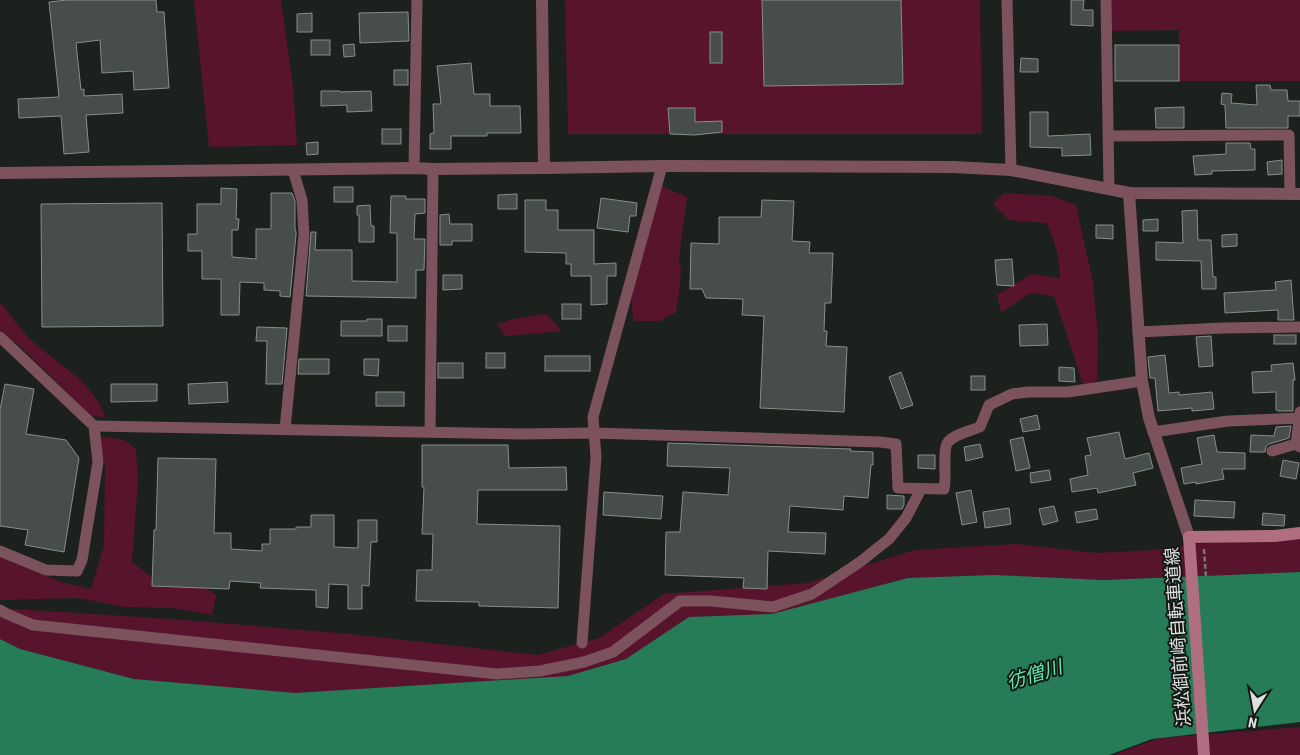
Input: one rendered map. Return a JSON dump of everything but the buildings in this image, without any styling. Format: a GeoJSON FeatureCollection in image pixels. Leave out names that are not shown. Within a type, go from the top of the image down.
{"type":"FeatureCollection","features":[{"type":"Feature","properties":{"kind":"main road","name":"浜松御前崎自転車道線"},"geometry":{"type":"LineString","coordinates":[[1204,755],[1189,542],[1300,533]]}},
{"type":"Feature","properties":{"kind":"street"},"geometry":{"type":"LineString","coordinates":[[414,168],[417,0]]}},
{"type":"Feature","properties":{"kind":"street"},"geometry":{"type":"LineString","coordinates":[[542,0],[544,168]]}},
{"type":"Feature","properties":{"kind":"street"},"geometry":{"type":"LineString","coordinates":[[1007,0],[1011,170]]}},
{"type":"Feature","properties":{"kind":"street"},"geometry":{"type":"LineString","coordinates":[[1106,0],[1110,189]]}},
{"type":"Feature","properties":{"kind":"street"},"geometry":{"type":"LineString","coordinates":[[0,173],[662,166],[943,167],[1011,170],[1129,193],[1295,194],[1290,135],[1108,136]]}},
{"type":"Feature","properties":{"kind":"street"},"geometry":{"type":"LineString","coordinates":[[582,643],[596,457],[593,417],[662,166]]}},
{"type":"Feature","properties":{"kind":"street"},"geometry":{"type":"LineString","coordinates":[[430,432],[433,169]]}},
{"type":"Feature","properties":{"kind":"street"},"geometry":{"type":"LineString","coordinates":[[285,429],[304,235],[302,200],[292,170]]}},
{"type":"Feature","properties":{"kind":"street"},"geometry":{"type":"LineString","coordinates":[[1129,193],[1142,381],[1154,432],[1189,542]]}},
{"type":"Feature","properties":{"kind":"street"},"geometry":{"type":"LineString","coordinates":[[1138,332],[1300,327]]}},
{"type":"Feature","properties":{"kind":"street"},"geometry":{"type":"LineString","coordinates":[[0,337],[94,426],[98,462],[82,560],[77,571],[46,570],[0,551]]}},
{"type":"Feature","properties":{"kind":"street"},"geometry":{"type":"LineString","coordinates":[[94,426],[594,433],[870,442],[896,444],[898,488],[944,489],[946,480],[945,447],[948,442],[957,436],[980,427],[989,405],[1012,394],[1068,392],[1142,381]]}},
{"type":"Feature","properties":{"kind":"street"},"geometry":{"type":"LineString","coordinates":[[1272,451],[1298,446],[1300,412]]}},
{"type":"Feature","properties":{"kind":"street"},"geometry":{"type":"LineString","coordinates":[[1154,432],[1228,421],[1300,418]]}},
{"type":"Feature","properties":{"kind":"street"},"geometry":{"type":"LineString","coordinates":[[0,610],[33,625],[498,674],[540,671],[584,662],[614,652],[680,601],[711,601],[773,607],[812,594],[860,562],[889,539],[906,518],[921,489]]}},
{"type":"Feature","properties":{"kind":"shaded area"},"geometry":{"type":"Polygon","coordinates":[[[194,0],[281,0],[293,87],[297,145],[209,147],[194,0]]]}},
{"type":"Feature","properties":{"kind":"shaded area"},"geometry":{"type":"Polygon","coordinates":[[[565,0],[980,0],[982,134],[568,134],[565,0]]]}},
{"type":"Feature","properties":{"kind":"shaded area"},"geometry":{"type":"Polygon","coordinates":[[[1106,0],[1300,0],[1300,81],[1179,81],[1179,30],[1106,31],[1106,0]]]}},
{"type":"Feature","properties":{"kind":"shaded area"},"geometry":{"type":"Polygon","coordinates":[[[657,184],[687,197],[679,258],[681,270],[676,312],[660,321],[634,321],[632,293],[635,274],[657,184]]]}},
{"type":"Feature","properties":{"kind":"shaded area"},"geometry":{"type":"Polygon","coordinates":[[[1004,193],[1052,196],[1076,205],[1093,282],[1098,335],[1097,379],[1085,390],[1054,296],[1030,293],[1001,313],[997,295],[1032,274],[1060,278],[1056,250],[1046,223],[1009,220],[993,204],[1004,193]]]}},
{"type":"Feature","properties":{"kind":"shaded area"},"geometry":{"type":"Polygon","coordinates":[[[0,302],[30,339],[83,383],[92,393],[105,417],[91,416],[24,350],[0,330],[0,302]]]}},
{"type":"Feature","properties":{"kind":"shaded area"},"geometry":{"type":"Polygon","coordinates":[[[546,314],[562,331],[505,336],[497,324],[513,319],[546,314]]]}},
{"type":"Feature","properties":{"kind":"shaded area"},"geometry":{"type":"Polygon","coordinates":[[[93,435],[124,440],[136,449],[138,481],[132,562],[154,579],[195,580],[216,595],[212,615],[173,608],[124,607],[79,598],[0,600],[0,557],[61,582],[91,589],[104,546],[105,463],[93,435]]]}},
{"type":"Feature","properties":{"kind":"shaded area"},"geometry":{"type":"Polygon","coordinates":[[[1300,531],[1300,572],[1103,580],[946,577],[614,670],[483,688],[293,697],[134,679],[20,649],[0,639],[0,608],[171,619],[350,634],[537,655],[599,638],[664,594],[808,583],[915,550],[1016,544],[1097,553],[1153,550],[1300,531]]]}},
{"type":"Feature","properties":{"kind":"shaded area"},"geometry":{"type":"Polygon","coordinates":[[[1300,727],[1300,755],[1113,755],[1160,738],[1300,727]]]}},
{"type":"Feature","properties":{"kind":"water","name":"彷僧川"},"geometry":{"type":"Polygon","coordinates":[[[1300,572],[1300,722],[1152,739],[1109,755],[0,755],[0,639],[20,649],[134,679],[295,693],[568,676],[626,659],[689,617],[772,614],[908,578],[994,575],[1103,580],[1300,572]]]}}]}
